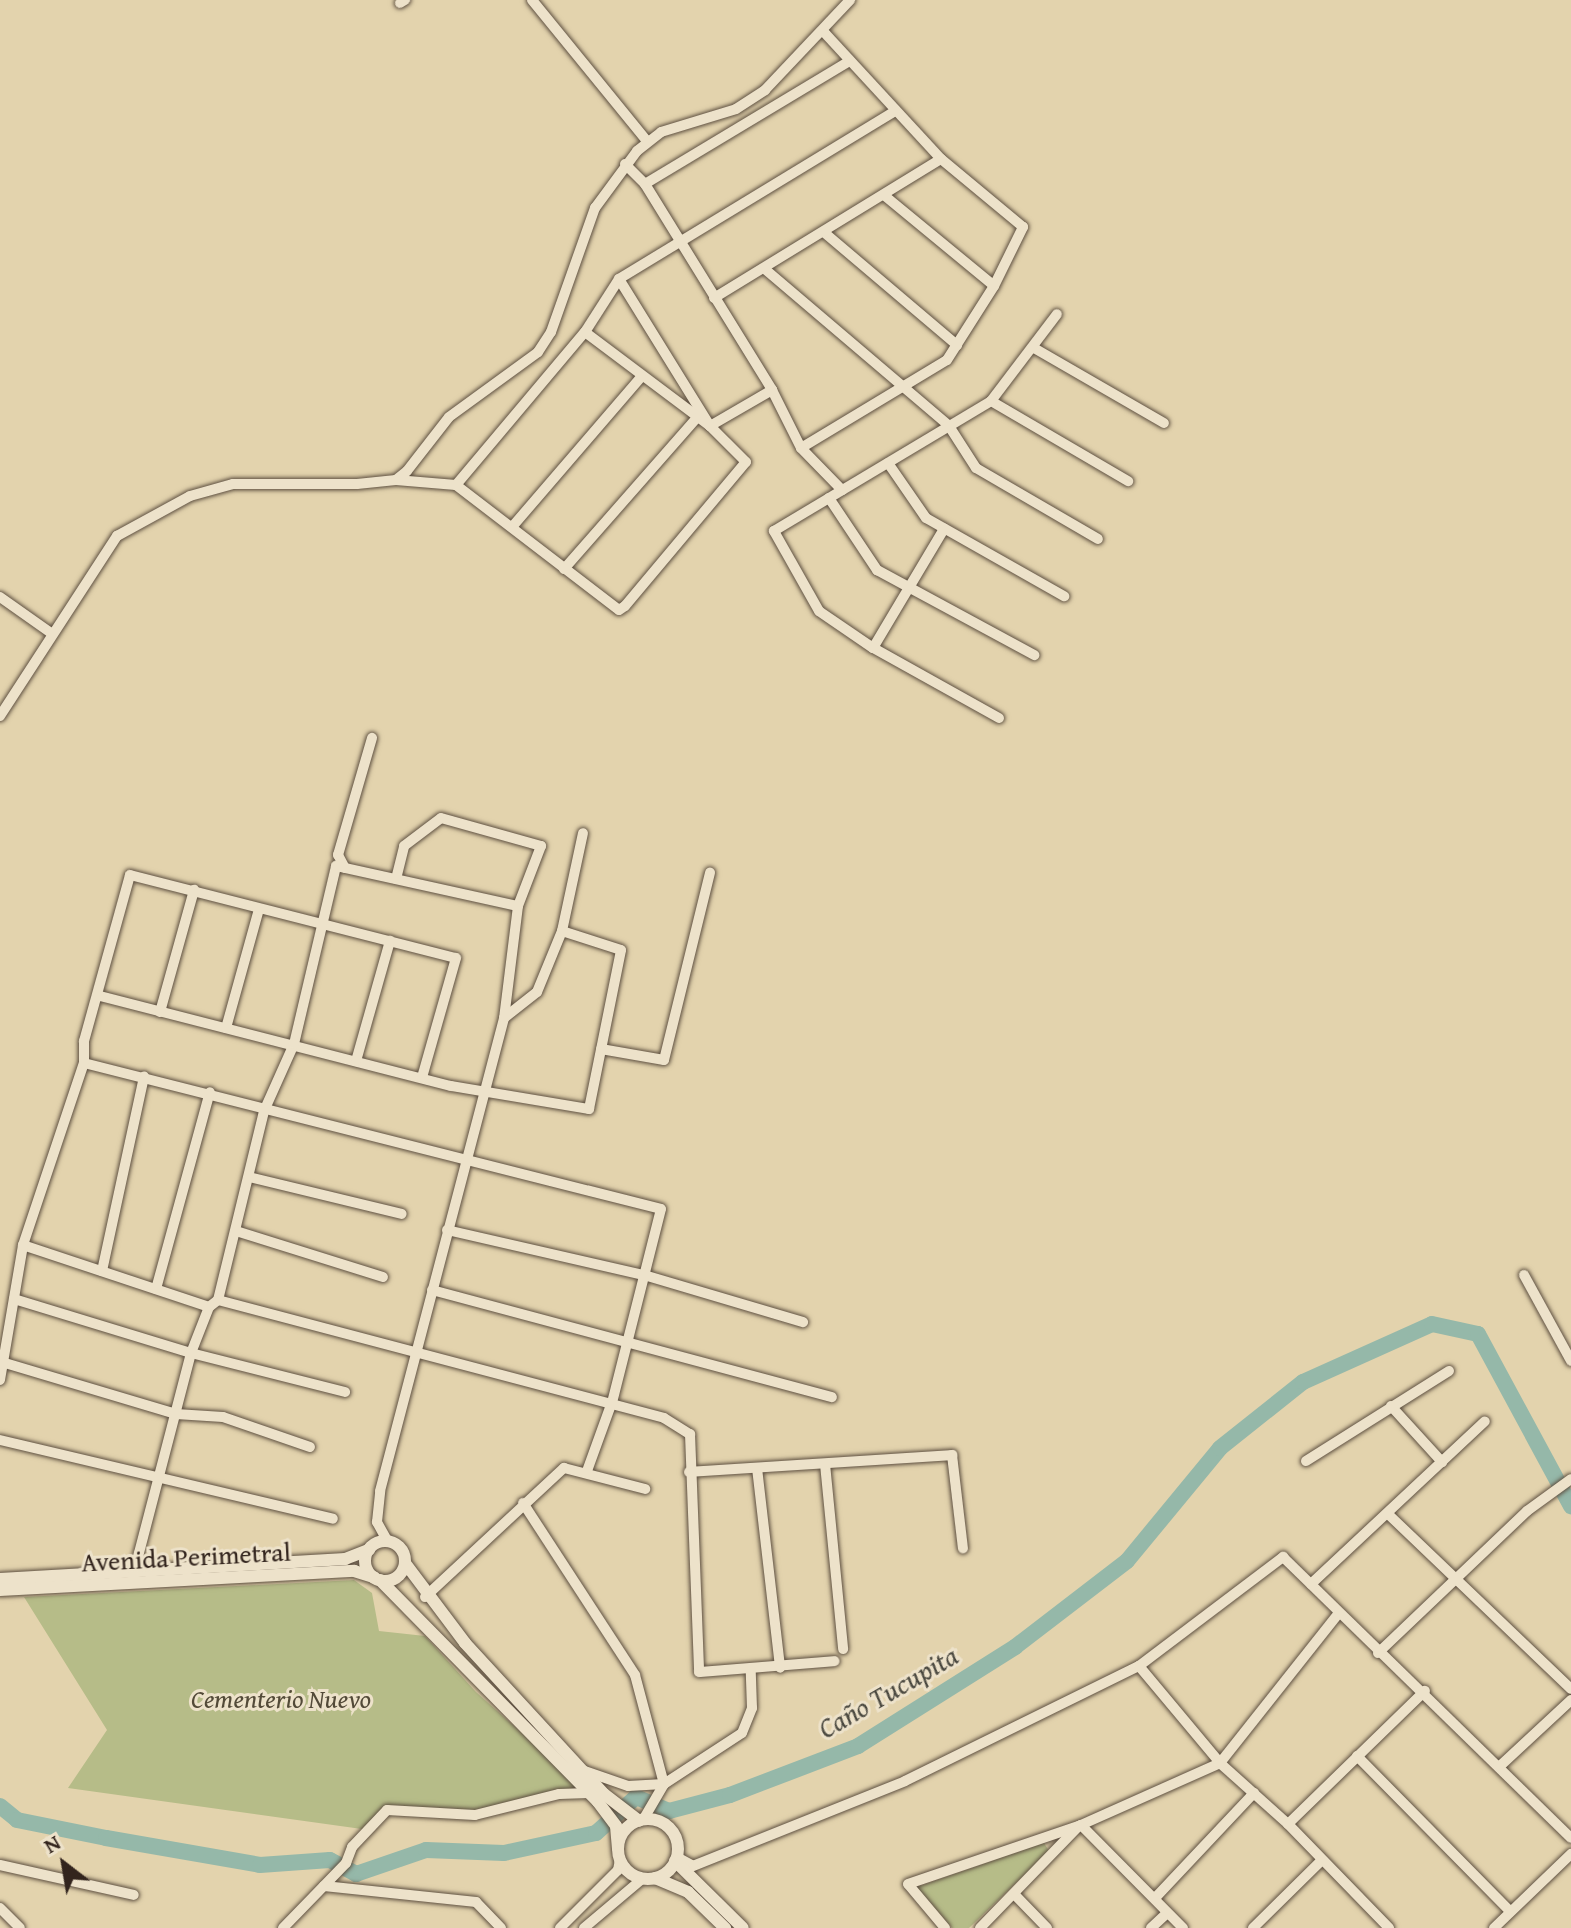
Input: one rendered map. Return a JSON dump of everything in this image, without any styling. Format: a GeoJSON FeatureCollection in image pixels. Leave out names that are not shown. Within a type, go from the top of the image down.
{"type":"FeatureCollection","features":[{"type":"Feature","properties":{"kind":"street"},"geometry":{"type":"LineString","coordinates":[[532,0],[647,141]]}},
{"type":"Feature","properties":{"kind":"street"},"geometry":{"type":"LineString","coordinates":[[396,480],[449,417],[538,352],[551,332],[595,208],[625,164],[647,141],[681,124],[736,109],[765,90],[824,32],[850,0]]}},
{"type":"Feature","properties":{"kind":"street"},"geometry":{"type":"LineString","coordinates":[[801,448],[947,360],[994,286],[1023,227],[941,159],[824,32]]}},
{"type":"Feature","properties":{"kind":"street"},"geometry":{"type":"LineString","coordinates":[[645,184],[850,61]]}},
{"type":"Feature","properties":{"kind":"street"},"geometry":{"type":"LineString","coordinates":[[456,485],[585,332],[619,279],[895,111]]}},
{"type":"Feature","properties":{"kind":"street"},"geometry":{"type":"LineString","coordinates":[[714,298],[826,234],[941,159]]}},
{"type":"Feature","properties":{"kind":"street"},"geometry":{"type":"LineString","coordinates":[[625,164],[645,184],[772,390],[801,448],[842,490]]}},
{"type":"Feature","properties":{"kind":"street"},"geometry":{"type":"LineString","coordinates":[[885,196],[994,286]]}},
{"type":"Feature","properties":{"kind":"street"},"geometry":{"type":"LineString","coordinates":[[826,234],[957,345]]}},
{"type":"Feature","properties":{"kind":"street"},"geometry":{"type":"LineString","coordinates":[[766,270],[949,426],[976,468],[1098,539]]}},
{"type":"Feature","properties":{"kind":"street"},"geometry":{"type":"LineString","coordinates":[[0,716],[51,633],[117,536],[190,496],[233,484],[396,480],[456,485],[619,610],[625,606],[746,462],[710,426],[619,279]]}},
{"type":"Feature","properties":{"kind":"street"},"geometry":{"type":"LineString","coordinates":[[999,718],[873,648],[819,611],[774,531],[991,401],[1057,314]]}},
{"type":"Feature","properties":{"kind":"street"},"geometry":{"type":"LineString","coordinates":[[585,332],[696,419],[710,426]]}},
{"type":"Feature","properties":{"kind":"street"},"geometry":{"type":"LineString","coordinates":[[1034,348],[1164,423]]}},
{"type":"Feature","properties":{"kind":"street"},"geometry":{"type":"LineString","coordinates":[[512,527],[641,377]]}},
{"type":"Feature","properties":{"kind":"street"},"geometry":{"type":"LineString","coordinates":[[710,426],[772,390]]}},
{"type":"Feature","properties":{"kind":"street"},"geometry":{"type":"LineString","coordinates":[[991,401],[1128,481]]}},
{"type":"Feature","properties":{"kind":"street"},"geometry":{"type":"LineString","coordinates":[[564,569],[696,419]]}},
{"type":"Feature","properties":{"kind":"street"},"geometry":{"type":"LineString","coordinates":[[888,463],[917,509],[944,529],[1064,596]]}},
{"type":"Feature","properties":{"kind":"street"},"geometry":{"type":"LineString","coordinates":[[829,498],[877,570],[907,590],[1034,655]]}},
{"type":"Feature","properties":{"kind":"street"},"geometry":{"type":"LineString","coordinates":[[873,648],[944,529]]}},
{"type":"Feature","properties":{"kind":"street"},"geometry":{"type":"LineString","coordinates":[[0,597],[51,633]]}},
{"type":"Feature","properties":{"kind":"street"},"geometry":{"type":"LineString","coordinates":[[345,868],[338,855],[372,738]]}},
{"type":"Feature","properties":{"kind":"street"},"geometry":{"type":"LineString","coordinates":[[396,879],[404,846],[441,818],[541,846],[518,906],[504,1018],[376,1510],[378,1533],[400,1548],[425,1597],[581,1769],[611,1812],[619,1854],[648,1878],[688,1892],[725,1928]]}},
{"type":"Feature","properties":{"kind":"street"},"geometry":{"type":"LineString","coordinates":[[504,1018],[537,992],[562,931],[583,833]]}},
{"type":"Feature","properties":{"kind":"street"},"geometry":{"type":"LineString","coordinates":[[134,1572],[161,1481],[191,1353],[213,1303],[236,1231],[264,1111],[294,1044],[318,923],[336,866],[518,906]]}},
{"type":"Feature","properties":{"kind":"street"},"geometry":{"type":"LineString","coordinates":[[601,1049],[664,1060],[710,873]]}},
{"type":"Feature","properties":{"kind":"street"},"geometry":{"type":"LineString","coordinates":[[0,1380],[23,1245],[84,1063],[84,1041],[100,996],[130,875],[456,958],[422,1077]]}},
{"type":"Feature","properties":{"kind":"street"},"geometry":{"type":"LineString","coordinates":[[160,1012],[194,890]]}},
{"type":"Feature","properties":{"kind":"street"},"geometry":{"type":"LineString","coordinates":[[226,1028],[259,909]]}},
{"type":"Feature","properties":{"kind":"street"},"geometry":{"type":"LineString","coordinates":[[100,996],[483,1092],[589,1109],[621,950],[562,931]]}},
{"type":"Feature","properties":{"kind":"street"},"geometry":{"type":"LineString","coordinates":[[356,1061],[390,941]]}},
{"type":"Feature","properties":{"kind":"street"},"geometry":{"type":"LineString","coordinates":[[84,1063],[210,1092],[264,1111],[661,1209],[612,1402],[587,1471]]}},
{"type":"Feature","properties":{"kind":"street"},"geometry":{"type":"LineString","coordinates":[[102,1271],[144,1076]]}},
{"type":"Feature","properties":{"kind":"street"},"geometry":{"type":"LineString","coordinates":[[156,1289],[210,1092]]}},
{"type":"Feature","properties":{"kind":"street"},"geometry":{"type":"LineString","coordinates":[[249,1177],[402,1214]]}},
{"type":"Feature","properties":{"kind":"street"},"geometry":{"type":"LineString","coordinates":[[447,1230],[644,1275],[803,1322]]}},
{"type":"Feature","properties":{"kind":"street"},"geometry":{"type":"LineString","coordinates":[[236,1231],[383,1277]]}},
{"type":"Feature","properties":{"kind":"street"},"geometry":{"type":"LineString","coordinates":[[23,1245],[156,1289],[612,1402],[664,1418],[690,1434],[689,1472],[699,1672],[751,1671],[835,1661]]}},
{"type":"Feature","properties":{"kind":"street"},"geometry":{"type":"LineString","coordinates":[[1524,1275],[1571,1361]]}},
{"type":"Feature","properties":{"kind":"street"},"geometry":{"type":"LineString","coordinates":[[432,1290],[832,1397]]}},
{"type":"Feature","properties":{"kind":"street"},"geometry":{"type":"LineString","coordinates":[[14,1299],[191,1353],[345,1392]]}},
{"type":"Feature","properties":{"kind":"street"},"geometry":{"type":"LineString","coordinates":[[5,1363],[176,1414],[223,1417],[310,1447]]}},
{"type":"Feature","properties":{"kind":"street"},"geometry":{"type":"LineString","coordinates":[[1306,1461],[1449,1371]]}},
{"type":"Feature","properties":{"kind":"street"},"geometry":{"type":"LineString","coordinates":[[1391,1406],[1442,1462]]}},
{"type":"Feature","properties":{"kind":"street"},"geometry":{"type":"LineString","coordinates":[[1311,1584],[1485,1421]]}},
{"type":"Feature","properties":{"kind":"street"},"geometry":{"type":"LineString","coordinates":[[0,1440],[66,1452],[161,1481],[333,1519]]}},
{"type":"Feature","properties":{"kind":"street"},"geometry":{"type":"LineString","coordinates":[[689,1472],[952,1455],[963,1548]]}},
{"type":"Feature","properties":{"kind":"street"},"geometry":{"type":"LineString","coordinates":[[825,1464],[843,1649]]}},
{"type":"Feature","properties":{"kind":"street"},"geometry":{"type":"LineString","coordinates":[[425,1597],[564,1468],[587,1471],[645,1489]]}},
{"type":"Feature","properties":{"kind":"street"},"geometry":{"type":"LineString","coordinates":[[757,1468],[780,1668]]}},
{"type":"Feature","properties":{"kind":"street"},"geometry":{"type":"LineString","coordinates":[[1378,1653],[1527,1511],[1571,1479]]}},
{"type":"Feature","properties":{"kind":"street"},"geometry":{"type":"LineString","coordinates":[[523,1503],[635,1675],[664,1784]]}},
{"type":"Feature","properties":{"kind":"street"},"geometry":{"type":"LineString","coordinates":[[1388,1514],[1571,1689]]}},
{"type":"Feature","properties":{"kind":"street"},"geometry":{"type":"LineString","coordinates":[[388,1542],[369,1550],[366,1563],[377,1579],[611,1812],[659,1822],[672,1831],[676,1859],[743,1928]]}},
{"type":"Feature","properties":{"kind":"street","name":"Avenida Perimetral"},"geometry":{"type":"LineString","coordinates":[[0,1579],[345,1559],[369,1550]]}},
{"type":"Feature","properties":{"kind":"street"},"geometry":{"type":"LineString","coordinates":[[676,1859],[693,1866],[905,1781],[1139,1666],[1283,1557],[1378,1653],[1425,1691],[1571,1838]]}},
{"type":"Feature","properties":{"kind":"street"},"geometry":{"type":"LineString","coordinates":[[377,1579],[394,1579],[405,1563]]}},
{"type":"Feature","properties":{"kind":"street","name":"Avenida Perimetral"},"geometry":{"type":"LineString","coordinates":[[0,1590],[354,1571],[377,1579]]}},
{"type":"Feature","properties":{"kind":"street"},"geometry":{"type":"LineString","coordinates":[[945,1928],[908,1884],[1081,1825],[1220,1763],[1339,1613]]}},
{"type":"Feature","properties":{"kind":"street"},"geometry":{"type":"LineString","coordinates":[[1139,1666],[1220,1763],[1288,1824],[1384,1926]]}},
{"type":"Feature","properties":{"kind":"street"},"geometry":{"type":"LineString","coordinates":[[560,1928],[618,1870],[624,1831],[641,1820],[664,1784],[742,1733],[752,1708],[751,1671]]}},
{"type":"Feature","properties":{"kind":"street"},"geometry":{"type":"LineString","coordinates":[[1288,1824],[1425,1691]]}},
{"type":"Feature","properties":{"kind":"street"},"geometry":{"type":"LineString","coordinates":[[1500,1766],[1571,1700]]}},
{"type":"Feature","properties":{"kind":"street"},"geometry":{"type":"LineString","coordinates":[[1357,1756],[1510,1911]]}},
{"type":"Feature","properties":{"kind":"street"},"geometry":{"type":"LineString","coordinates":[[581,1769],[628,1786],[664,1784]]}},
{"type":"Feature","properties":{"kind":"street"},"geometry":{"type":"LineString","coordinates":[[283,1928],[336,1873],[352,1847],[387,1810],[475,1815],[559,1794],[589,1793]]}},
{"type":"Feature","properties":{"kind":"street"},"geometry":{"type":"LineString","coordinates":[[1156,1897],[1254,1793]]}},
{"type":"Feature","properties":{"kind":"street"},"geometry":{"type":"LineString","coordinates":[[980,1928],[1081,1825]]}},
{"type":"Feature","properties":{"kind":"street"},"geometry":{"type":"LineString","coordinates":[[1081,1825],[1156,1897],[1183,1928]]}},
{"type":"Feature","properties":{"kind":"street"},"geometry":{"type":"LineString","coordinates":[[1494,1928],[1571,1854]]}},
{"type":"Feature","properties":{"kind":"street"},"geometry":{"type":"LineString","coordinates":[[584,1928],[676,1859]]}},
{"type":"Feature","properties":{"kind":"street"},"geometry":{"type":"LineString","coordinates":[[1253,1928],[1322,1860]]}},
{"type":"Feature","properties":{"kind":"street"},"geometry":{"type":"LineString","coordinates":[[0,1864],[134,1895]]}},
{"type":"Feature","properties":{"kind":"street"},"geometry":{"type":"LineString","coordinates":[[324,1886],[470,1901],[501,1928]]}},
{"type":"Feature","properties":{"kind":"street"},"geometry":{"type":"LineString","coordinates":[[1015,1895],[1047,1928]]}},
{"type":"Feature","properties":{"kind":"street"},"geometry":{"type":"LineString","coordinates":[[0,1908],[20,1928]]}},
{"type":"Feature","properties":{"kind":"street"},"geometry":{"type":"LineString","coordinates":[[1151,1928],[1167,1913]]}},
{"type":"Feature","properties":{"kind":"green space","name":"Cementerio Nuevo"},"geometry":{"type":"Polygon","coordinates":[[[354,1580],[372,1593],[379,1631],[425,1636],[476,1692],[589,1793],[475,1815],[387,1810],[369,1830],[68,1788],[107,1730],[24,1597],[354,1580]]]}},
{"type":"Feature","properties":{"kind":"green space"},"geometry":{"type":"Polygon","coordinates":[[[1044,1843],[1049,1851],[969,1928],[952,1928],[917,1887],[1044,1843]]]}},
{"type":"Feature","properties":{"kind":"waterway","name":"Caño Tucupita"},"geometry":{"type":"LineString","coordinates":[[0,1806],[17,1820],[106,1838],[260,1865],[330,1860],[356,1874],[426,1850],[504,1853],[596,1833],[636,1797],[669,1811],[730,1795],[858,1746],[1015,1647],[1127,1561],[1220,1448],[1303,1382],[1432,1324],[1478,1334],[1571,1506]]}}]}
